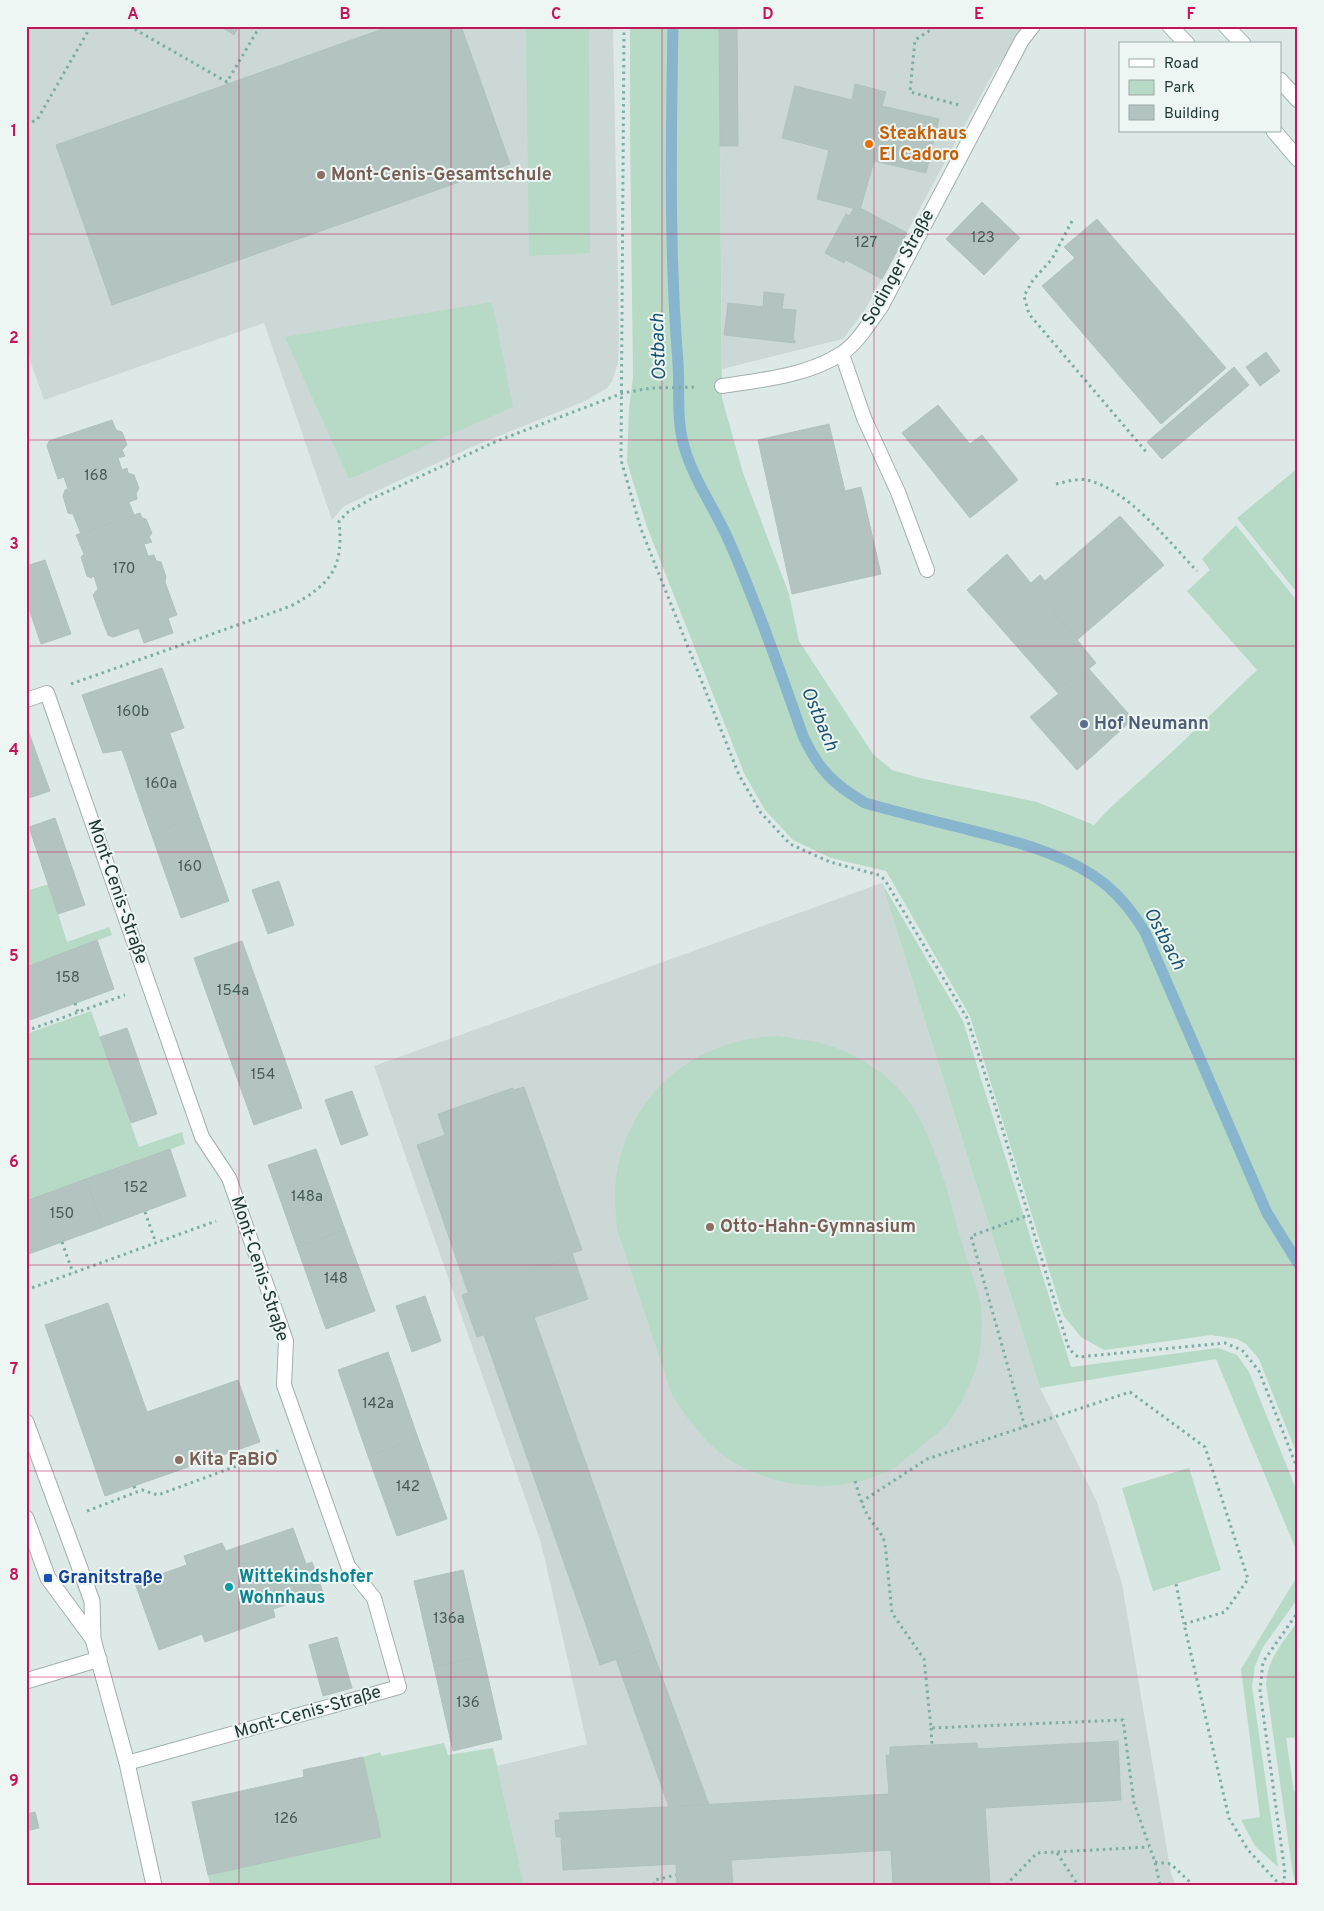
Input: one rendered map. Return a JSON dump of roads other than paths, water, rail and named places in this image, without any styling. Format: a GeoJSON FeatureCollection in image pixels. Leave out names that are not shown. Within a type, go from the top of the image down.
{"type":"FeatureCollection","features":[{"type":"Feature","properties":{"kind":"street"},"geometry":{"type":"LineString","coordinates":[[1170,26],[1186,42]]}},
{"type":"Feature","properties":{"kind":"street"},"geometry":{"type":"LineString","coordinates":[[1226,26],[1241,42]]}},
{"type":"Feature","properties":{"kind":"street"},"geometry":{"type":"LineString","coordinates":[[1282,82],[1298,100]]}},
{"type":"Feature","properties":{"kind":"street"},"geometry":{"type":"LineString","coordinates":[[1275,132],[1298,159]]}},
{"type":"Feature","properties":{"kind":"street"},"geometry":{"type":"LineString","coordinates":[[26,1422],[92,1602],[93,1639],[127,1763],[154,1885]]}},
{"type":"Feature","properties":{"kind":"street"},"geometry":{"type":"LineString","coordinates":[[26,1518],[48,1578],[93,1639]]}},
{"type":"Feature","properties":{"kind":"street"},"geometry":{"type":"LineString","coordinates":[[26,1682],[99,1659]]}},
{"type":"Feature","properties":{"kind":"lane","name":"Sodinger Straße"},"geometry":{"type":"LineString","coordinates":[[842,354],[862,333],[881,307],[1022,40],[1033,26]]}},
{"type":"Feature","properties":{"kind":"lane"},"geometry":{"type":"LineString","coordinates":[[722,386],[780,378],[814,367],[842,354],[864,418],[898,492],[927,570]]}},
{"type":"Feature","properties":{"kind":"lane","name":"Mont-Cenis-Straße"},"geometry":{"type":"LineString","coordinates":[[26,700],[47,692],[202,1137],[229,1178],[286,1341],[284,1385],[348,1566],[374,1598],[399,1687],[127,1763]]}},
{"type":"Feature","properties":{"kind":"waterway","name":"Ostbach"},"geometry":{"type":"LineString","coordinates":[[673,26],[672,237],[679,373],[679,415],[682,436],[693,470],[729,541],[749,589],[809,748],[828,775],[844,789],[865,803],[999,837],[1037,849],[1074,864],[1091,874],[1118,896],[1145,932],[1267,1213],[1298,1263]]}},
{"type":"Feature","properties":{"kind":"place","name":"Steakhaus El Cadoro"},"geometry":{"type":"Point","coordinates":[869,144]}},
{"type":"Feature","properties":{"kind":"place","name":"Mont-Cenis-Gesamtschule"},"geometry":{"type":"Point","coordinates":[321,175]}},
{"type":"Feature","properties":{"kind":"place","name":"Hof Neumann"},"geometry":{"type":"Point","coordinates":[1084,724]}},
{"type":"Feature","properties":{"kind":"place","name":"Otto-Hahn-Gymnasium"},"geometry":{"type":"Point","coordinates":[710,1227]}},
{"type":"Feature","properties":{"kind":"place","name":"Kita FaBiO"},"geometry":{"type":"Point","coordinates":[179,1460]}},
{"type":"Feature","properties":{"kind":"place","name":"Granitstraße"},"geometry":{"type":"Point","coordinates":[48,1578]}},
{"type":"Feature","properties":{"kind":"place","name":"Wittekindshofer Wohnhaus"},"geometry":{"type":"Point","coordinates":[229,1587]}}]}
